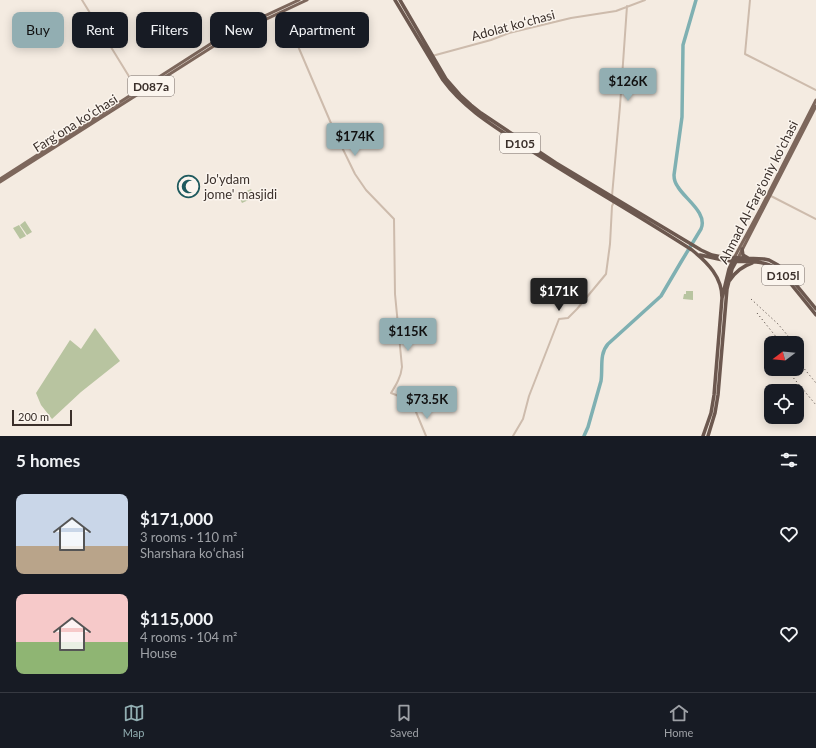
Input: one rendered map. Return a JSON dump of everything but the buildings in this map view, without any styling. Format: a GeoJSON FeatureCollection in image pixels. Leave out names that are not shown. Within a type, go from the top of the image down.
{"type":"FeatureCollection","features":[{"type":"Feature","properties":{"kind":"highway","name":"D105"},"geometry":{"type":"LineString","coordinates":[[395,0],[428,57],[448,87],[479,116],[612,196],[687,244]]}},
{"type":"Feature","properties":{"kind":"highway","name":"D105"},"geometry":{"type":"LineString","coordinates":[[400,0],[432,56],[450,83],[470,105],[555,166],[614,202],[694,248],[735,260]]}},
{"type":"Feature","properties":{"kind":"highway","name":"D105"},"geometry":{"type":"LineString","coordinates":[[694,248],[699,255],[721,260],[735,260]]}},
{"type":"Feature","properties":{"kind":"highway"},"geometry":{"type":"LineString","coordinates":[[742,249],[743,255],[749,258]]}},
{"type":"Feature","properties":{"kind":"highway"},"geometry":{"type":"LineString","coordinates":[[699,255],[715,273],[721,288],[722,298]]}},
{"type":"Feature","properties":{"kind":"highway","name":"D105l"},"geometry":{"type":"LineString","coordinates":[[735,260],[749,258],[764,259],[778,265],[784,270],[816,315]]}},
{"type":"Feature","properties":{"kind":"highway","name":"D105l"},"geometry":{"type":"LineString","coordinates":[[735,260],[767,263],[776,267],[816,309]]}},
{"type":"Feature","properties":{"kind":"highway","name":"Ahmad Al-Farg'oniy ko'chasi"},"geometry":{"type":"LineString","coordinates":[[708,436],[715,413],[718,395],[726,296],[735,260]]}},
{"type":"Feature","properties":{"kind":"highway","name":"Ahmad Al-Farg'oniy ko'chasi"},"geometry":{"type":"LineString","coordinates":[[702,436],[710,413],[714,395],[722,298],[727,276],[735,260]]}},
{"type":"Feature","properties":{"kind":"highway"},"geometry":{"type":"LineString","coordinates":[[728,284],[735,273],[749,264],[757,262]]}},
{"type":"Feature","properties":{"kind":"main road","name":"Fargʻona koʻchasi"},"geometry":{"type":"LineString","coordinates":[[0,182],[226,34],[299,0]]}},
{"type":"Feature","properties":{"kind":"main road","name":"Fargʻona koʻchasi"},"geometry":{"type":"LineString","coordinates":[[0,179],[228,37],[307,0]]}},
{"type":"Feature","properties":{"kind":"main road","name":"Ahmad Al-Farg'oniy ko'chasi"},"geometry":{"type":"LineString","coordinates":[[735,260],[742,249],[816,100]]}},
{"type":"Feature","properties":{"kind":"main road","name":"Ahmad Al-Farg'oniy ko'chasi"},"geometry":{"type":"LineString","coordinates":[[735,260],[816,106]]}},
{"type":"Feature","properties":{"kind":"street"},"geometry":{"type":"LineString","coordinates":[[82,0],[139,92]]}},
{"type":"Feature","properties":{"kind":"street","name":"Adolat koʻchasi"},"geometry":{"type":"LineString","coordinates":[[432,56],[571,18],[616,10],[645,0]]}},
{"type":"Feature","properties":{"kind":"street"},"geometry":{"type":"LineString","coordinates":[[750,0],[746,54],[816,90]]}},
{"type":"Feature","properties":{"kind":"street"},"geometry":{"type":"LineString","coordinates":[[612,196],[627,6]]}},
{"type":"Feature","properties":{"kind":"street"},"geometry":{"type":"LineString","coordinates":[[283,11],[336,135],[356,174],[366,190],[394,219],[396,304],[402,373],[391,393],[414,402],[416,412],[426,436]]}},
{"type":"Feature","properties":{"kind":"street"},"geometry":{"type":"LineString","coordinates":[[769,195],[816,219]]}},
{"type":"Feature","properties":{"kind":"street"},"geometry":{"type":"LineString","coordinates":[[513,436],[523,419],[529,396],[559,320],[568,318],[606,274],[610,244],[612,206],[614,202]]}},
{"type":"Feature","properties":{"kind":"green space"},"geometry":{"type":"Polygon","coordinates":[[[251,189],[255,197],[242,203],[238,195],[251,189]]]}},
{"type":"Feature","properties":{"kind":"green space"},"geometry":{"type":"Polygon","coordinates":[[[25,221],[32,232],[27,235],[20,225],[25,221]]]}},
{"type":"Feature","properties":{"kind":"green space"},"geometry":{"type":"Polygon","coordinates":[[[19,225],[26,236],[20,239],[13,228],[19,225]]]}},
{"type":"Feature","properties":{"kind":"green space"},"geometry":{"type":"Polygon","coordinates":[[[686,291],[693,291],[693,300],[683,299],[686,291]]]}},
{"type":"Feature","properties":{"kind":"green space"},"geometry":{"type":"Polygon","coordinates":[[[95,328],[120,361],[81,392],[52,419],[41,405],[36,393],[70,340],[81,349],[95,328]]]}},
{"type":"Feature","properties":{"kind":"waterway"},"geometry":{"type":"LineString","coordinates":[[584,436],[601,381],[602,357],[605,348],[661,296],[701,229],[702,223],[699,212],[681,192],[677,186],[674,175],[682,117],[683,45],[696,0]]}},
{"type":"Feature","properties":{"kind":"railway"},"geometry":{"type":"LineString","coordinates":[[751,299],[778,324],[788,336]]}},
{"type":"Feature","properties":{"kind":"railway"},"geometry":{"type":"LineString","coordinates":[[757,313],[775,336]]}},
{"type":"Feature","properties":{"kind":"railway"},"geometry":{"type":"LineString","coordinates":[[804,368],[816,383]]}},
{"type":"Feature","properties":{"kind":"railway"},"geometry":{"type":"LineString","coordinates":[[792,376],[816,405]]}},
{"type":"Feature","properties":{"kind":"place","name":"Jo'ydam jome' masjidi"},"geometry":{"type":"Point","coordinates":[189,186]}}]}
